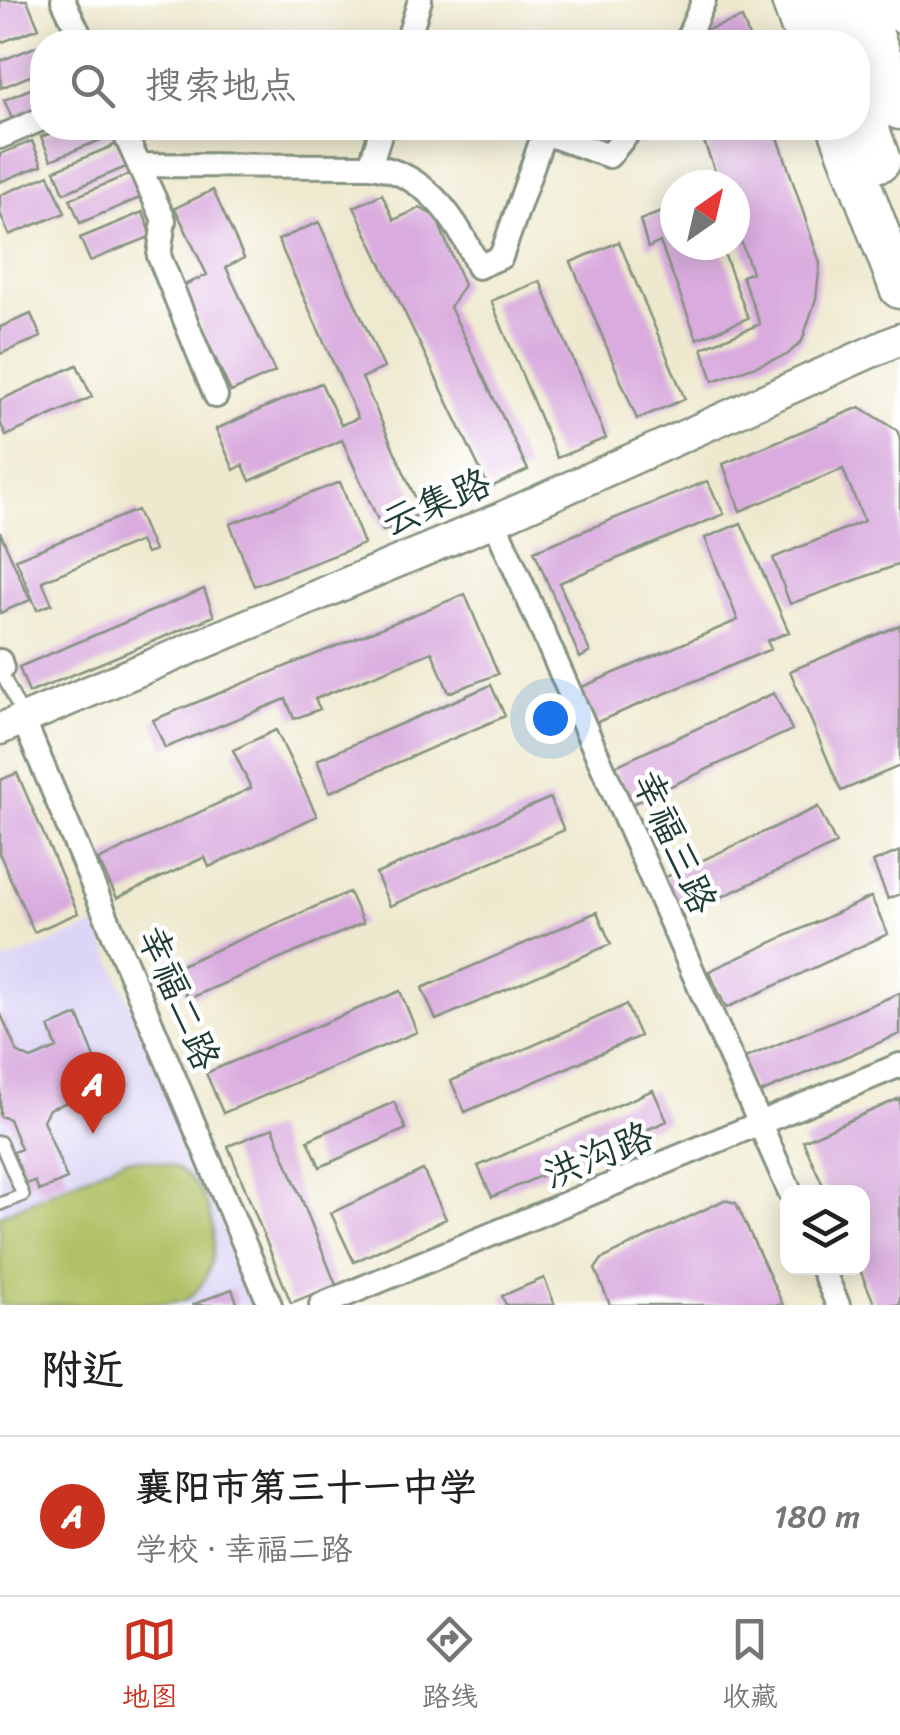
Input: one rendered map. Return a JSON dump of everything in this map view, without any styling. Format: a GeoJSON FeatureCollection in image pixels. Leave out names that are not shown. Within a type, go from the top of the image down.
{"type":"FeatureCollection","features":[{"type":"Feature","properties":{"kind":"highway"},"geometry":{"type":"LineString","coordinates":[[792,0],[803,30]]}},
{"type":"Feature","properties":{"kind":"highway"},"geometry":{"type":"LineString","coordinates":[[822,0],[833,30]]}},
{"type":"Feature","properties":{"kind":"highway"},"geometry":{"type":"LineString","coordinates":[[860,0],[900,109]]}},
{"type":"Feature","properties":{"kind":"highway"},"geometry":{"type":"LineString","coordinates":[[870,133],[900,215]]}},
{"type":"Feature","properties":{"kind":"highway"},"geometry":{"type":"LineString","coordinates":[[844,140],[900,288]]}},
{"type":"Feature","properties":{"kind":"main road"},"geometry":{"type":"LineString","coordinates":[[772,0],[784,30]]}},
{"type":"Feature","properties":{"kind":"main road"},"geometry":{"type":"LineString","coordinates":[[895,0],[900,14]]}},
{"type":"Feature","properties":{"kind":"main road"},"geometry":{"type":"LineString","coordinates":[[830,140],[900,307]]}},
{"type":"Feature","properties":{"kind":"street"},"geometry":{"type":"LineString","coordinates":[[62,0],[77,30]]}},
{"type":"Feature","properties":{"kind":"street"},"geometry":{"type":"LineString","coordinates":[[411,30],[420,0]]}},
{"type":"Feature","properties":{"kind":"street"},"geometry":{"type":"LineString","coordinates":[[691,30],[704,0]]}},
{"type":"Feature","properties":{"kind":"street"},"geometry":{"type":"LineString","coordinates":[[0,137],[30,124]]}},
{"type":"Feature","properties":{"kind":"street"},"geometry":{"type":"LineString","coordinates":[[128,140],[164,220],[159,256],[216,396]]}},
{"type":"Feature","properties":{"kind":"street"},"geometry":{"type":"LineString","coordinates":[[370,166],[378,140]]}},
{"type":"Feature","properties":{"kind":"street"},"geometry":{"type":"LineString","coordinates":[[139,165],[390,168],[432,195],[460,225],[478,267],[501,256],[542,140]]}},
{"type":"Feature","properties":{"kind":"street"},"geometry":{"type":"LineString","coordinates":[[564,140],[609,156],[622,140]]}},
{"type":"Feature","properties":{"kind":"street","name":"云集路"},"geometry":{"type":"LineString","coordinates":[[12,724],[494,521],[900,339]]}},
{"type":"Feature","properties":{"kind":"street","name":"幸福三路"},"geometry":{"type":"LineString","coordinates":[[494,521],[787,1185]]}},
{"type":"Feature","properties":{"kind":"street","name":"幸福二路"},"geometry":{"type":"LineString","coordinates":[[12,724],[270,1305]]}},
{"type":"Feature","properties":{"kind":"street","name":"洪沟路"},"geometry":{"type":"LineString","coordinates":[[321,1305],[762,1126],[900,1065]]}},
{"type":"Feature","properties":{"kind":"street"},"geometry":{"type":"LineString","coordinates":[[825,1275],[838,1305]]}},
{"type":"Feature","properties":{"kind":"lane"},"geometry":{"type":"LineString","coordinates":[[1,666],[12,724]]}},
{"type":"Feature","properties":{"kind":"lane"},"geometry":{"type":"LineString","coordinates":[[0,1142],[23,1194],[0,1204]]}},
{"type":"Feature","properties":{"kind":"shaded area"},"geometry":{"type":"Polygon","coordinates":[[[97,925],[257,1305],[0,1305],[0,963],[97,925]]]}},
{"type":"Feature","properties":{"kind":"green space"},"geometry":{"type":"Polygon","coordinates":[[[125,1159],[172,1166],[192,1181],[203,1197],[210,1215],[213,1254],[198,1289],[184,1301],[0,1305],[0,1215],[125,1159]]]}},
{"type":"Feature","properties":{"kind":"building"},"geometry":{"type":"Polygon","coordinates":[[[0,0],[27,0],[39,28],[0,43],[0,0]]]}},
{"type":"Feature","properties":{"kind":"building"},"geometry":{"type":"Polygon","coordinates":[[[742,18],[746,30],[706,30],[742,18]]]}},
{"type":"Feature","properties":{"kind":"building"},"geometry":{"type":"Polygon","coordinates":[[[30,49],[30,76],[1,88],[0,61],[30,49]]]}},
{"type":"Feature","properties":{"kind":"building"},"geometry":{"type":"Polygon","coordinates":[[[30,89],[30,116],[14,123],[4,100],[30,89]]]}},
{"type":"Feature","properties":{"kind":"building"},"geometry":{"type":"Polygon","coordinates":[[[42,140],[101,140],[51,160],[42,140]]]}},
{"type":"Feature","properties":{"kind":"building"},"geometry":{"type":"Polygon","coordinates":[[[703,140],[779,140],[820,263],[816,299],[802,341],[787,355],[713,381],[702,348],[760,324],[742,276],[752,272],[748,260],[750,170],[714,170],[703,140]]]}},
{"type":"Feature","properties":{"kind":"building"},"geometry":{"type":"Polygon","coordinates":[[[32,141],[42,165],[0,182],[0,154],[32,141]]]}},
{"type":"Feature","properties":{"kind":"building"},"geometry":{"type":"Polygon","coordinates":[[[117,144],[126,167],[64,193],[55,170],[117,144]]]}},
{"type":"Feature","properties":{"kind":"building"},"geometry":{"type":"Polygon","coordinates":[[[132,173],[142,197],[80,223],[70,199],[132,173]]]}},
{"type":"Feature","properties":{"kind":"building"},"geometry":{"type":"Polygon","coordinates":[[[49,175],[65,213],[9,235],[0,213],[0,195],[49,175]]]}},
{"type":"Feature","properties":{"kind":"building"},"geometry":{"type":"Polygon","coordinates":[[[213,190],[244,258],[226,267],[275,372],[231,392],[182,286],[207,275],[175,208],[213,190]]]}},
{"type":"Feature","properties":{"kind":"building"},"geometry":{"type":"Polygon","coordinates":[[[382,194],[394,220],[420,208],[436,217],[464,285],[450,307],[528,470],[489,488],[354,207],[382,194]]]}},
{"type":"Feature","properties":{"kind":"building"},"geometry":{"type":"Polygon","coordinates":[[[143,212],[152,236],[90,261],[80,238],[143,212]]]}},
{"type":"Feature","properties":{"kind":"building"},"geometry":{"type":"Polygon","coordinates":[[[660,213],[660,242],[648,248],[640,220],[660,213]]]}},
{"type":"Feature","properties":{"kind":"building"},"geometry":{"type":"Polygon","coordinates":[[[319,222],[384,368],[362,378],[422,513],[383,531],[342,440],[250,481],[243,465],[234,470],[216,429],[321,383],[341,425],[358,418],[278,240],[319,222]]]}},
{"type":"Feature","properties":{"kind":"building"},"geometry":{"type":"Polygon","coordinates":[[[619,242],[685,399],[637,419],[571,262],[619,242]]]}},
{"type":"Feature","properties":{"kind":"building"},"geometry":{"type":"Polygon","coordinates":[[[667,260],[727,260],[748,318],[697,339],[667,260]]]}},
{"type":"Feature","properties":{"kind":"building"},"geometry":{"type":"Polygon","coordinates":[[[540,281],[606,438],[557,458],[491,301],[540,281]]]}},
{"type":"Feature","properties":{"kind":"building"},"geometry":{"type":"Polygon","coordinates":[[[31,314],[41,337],[0,354],[0,327],[31,314]]]}},
{"type":"Feature","properties":{"kind":"building"},"geometry":{"type":"Polygon","coordinates":[[[77,365],[92,397],[6,436],[0,422],[0,400],[77,365]]]}},
{"type":"Feature","properties":{"kind":"building"},"geometry":{"type":"Polygon","coordinates":[[[860,407],[897,430],[900,438],[900,564],[790,604],[773,558],[864,521],[843,469],[740,511],[723,464],[860,407]]]}},
{"type":"Feature","properties":{"kind":"building"},"geometry":{"type":"Polygon","coordinates":[[[707,481],[724,514],[559,583],[590,652],[580,658],[534,551],[707,481]]]}},
{"type":"Feature","properties":{"kind":"building"},"geometry":{"type":"Polygon","coordinates":[[[340,482],[364,544],[254,586],[230,524],[340,482]]]}},
{"type":"Feature","properties":{"kind":"building"},"geometry":{"type":"Polygon","coordinates":[[[137,510],[154,551],[146,554],[140,541],[42,581],[52,604],[37,610],[16,559],[137,510]]]}},
{"type":"Feature","properties":{"kind":"building"},"geometry":{"type":"Polygon","coordinates":[[[741,523],[789,632],[767,641],[771,649],[590,725],[575,690],[738,620],[705,538],[741,523]]]}},
{"type":"Feature","properties":{"kind":"building"},"geometry":{"type":"Polygon","coordinates":[[[0,532],[30,600],[0,613],[0,532]]]}},
{"type":"Feature","properties":{"kind":"building"},"geometry":{"type":"Polygon","coordinates":[[[204,589],[214,616],[29,693],[19,667],[204,589]]]}},
{"type":"Feature","properties":{"kind":"building"},"geometry":{"type":"Polygon","coordinates":[[[465,594],[498,674],[449,693],[432,652],[315,699],[320,709],[294,719],[286,699],[165,748],[153,720],[465,594]]]}},
{"type":"Feature","properties":{"kind":"building"},"geometry":{"type":"Polygon","coordinates":[[[900,625],[900,766],[841,791],[790,671],[900,625]]]}},
{"type":"Feature","properties":{"kind":"building"},"geometry":{"type":"Polygon","coordinates":[[[491,685],[505,716],[330,792],[317,760],[491,685]]]}},
{"type":"Feature","properties":{"kind":"building"},"geometry":{"type":"Polygon","coordinates":[[[774,693],[792,730],[630,805],[613,767],[774,693]]]}},
{"type":"Feature","properties":{"kind":"building"},"geometry":{"type":"Polygon","coordinates":[[[276,730],[317,816],[209,867],[205,857],[117,898],[98,860],[251,788],[233,750],[276,730]]]}},
{"type":"Feature","properties":{"kind":"building"},"geometry":{"type":"Polygon","coordinates":[[[17,773],[78,913],[34,932],[0,855],[0,780],[17,773]]]}},
{"type":"Feature","properties":{"kind":"building"},"geometry":{"type":"Polygon","coordinates":[[[550,798],[564,830],[390,906],[376,874],[550,798]]]}},
{"type":"Feature","properties":{"kind":"building"},"geometry":{"type":"Polygon","coordinates":[[[818,807],[836,844],[674,919],[657,881],[818,807]]]}},
{"type":"Feature","properties":{"kind":"building"},"geometry":{"type":"Polygon","coordinates":[[[900,851],[900,894],[888,899],[873,862],[900,851]]]}},
{"type":"Feature","properties":{"kind":"building"},"geometry":{"type":"Polygon","coordinates":[[[349,892],[363,923],[188,999],[174,968],[349,892]]]}},
{"type":"Feature","properties":{"kind":"building"},"geometry":{"type":"Polygon","coordinates":[[[871,897],[888,934],[726,1008],[709,971],[871,897]]]}},
{"type":"Feature","properties":{"kind":"building"},"geometry":{"type":"Polygon","coordinates":[[[597,912],[611,944],[436,1020],[422,988],[597,912]]]}},
{"type":"Feature","properties":{"kind":"building"},"geometry":{"type":"Polygon","coordinates":[[[400,991],[417,1032],[223,1113],[206,1073],[400,991]]]}},
{"type":"Feature","properties":{"kind":"building"},"geometry":{"type":"Polygon","coordinates":[[[900,993],[900,1034],[755,1095],[740,1060],[900,993]]]}},
{"type":"Feature","properties":{"kind":"building"},"geometry":{"type":"Polygon","coordinates":[[[626,1005],[640,1036],[465,1112],[451,1081],[626,1005]]]}},
{"type":"Feature","properties":{"kind":"building"},"geometry":{"type":"Polygon","coordinates":[[[0,1012],[17,1052],[31,1059],[57,1048],[49,1027],[78,1015],[112,1101],[83,1112],[78,1098],[49,1109],[43,1120],[67,1179],[39,1191],[35,1181],[26,1184],[13,1152],[21,1149],[9,1119],[0,1116],[0,1012]]]}},
{"type":"Feature","properties":{"kind":"building"},"geometry":{"type":"Polygon","coordinates":[[[653,1090],[667,1121],[492,1197],[478,1166],[653,1090]]]}},
{"type":"Feature","properties":{"kind":"building"},"geometry":{"type":"Polygon","coordinates":[[[900,1098],[900,1305],[875,1305],[862,1275],[870,1275],[870,1185],[823,1185],[803,1141],[900,1098]]]}},
{"type":"Feature","properties":{"kind":"building"},"geometry":{"type":"Polygon","coordinates":[[[394,1102],[406,1129],[320,1167],[308,1140],[394,1102]]]}},
{"type":"Feature","properties":{"kind":"building"},"geometry":{"type":"Polygon","coordinates":[[[273,1128],[336,1285],[291,1303],[228,1146],[273,1128]]]}},
{"type":"Feature","properties":{"kind":"building"},"geometry":{"type":"Polygon","coordinates":[[[423,1170],[446,1219],[354,1262],[331,1213],[423,1170]]]}},
{"type":"Feature","properties":{"kind":"building"},"geometry":{"type":"Polygon","coordinates":[[[724,1200],[736,1203],[783,1305],[610,1305],[595,1269],[602,1259],[724,1200]]]}},
{"type":"Feature","properties":{"kind":"building"},"geometry":{"type":"Polygon","coordinates":[[[544,1278],[555,1305],[506,1305],[502,1296],[544,1278]]]}},
{"type":"Feature","properties":{"kind":"building"},"geometry":{"type":"Polygon","coordinates":[[[232,1289],[238,1305],[192,1305],[232,1289]]]}},
{"type":"Feature","properties":{"kind":"place","name":"襄阳市第三十一中学"},"geometry":{"type":"Point","coordinates":[93,1134]}}]}
